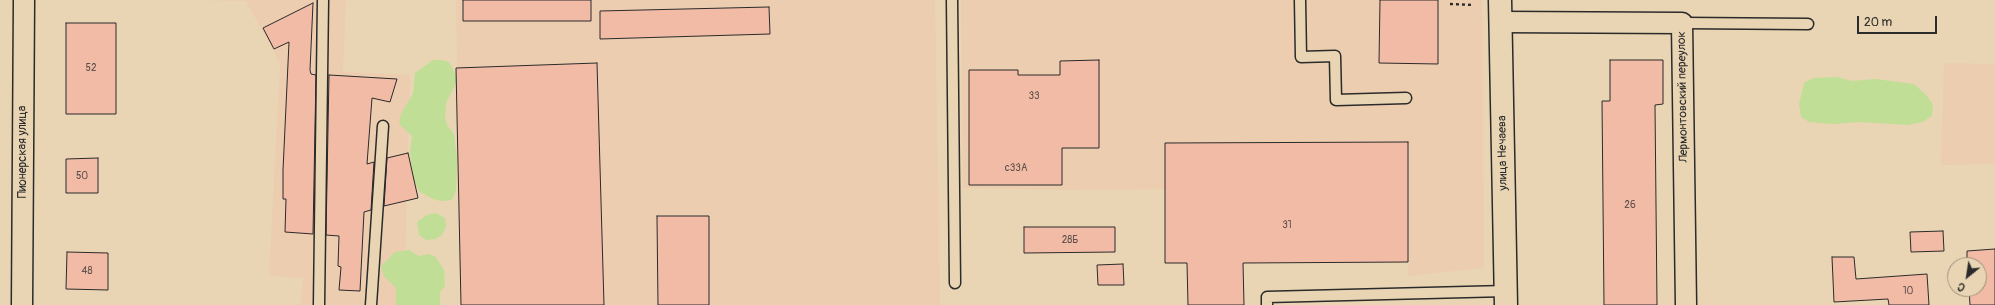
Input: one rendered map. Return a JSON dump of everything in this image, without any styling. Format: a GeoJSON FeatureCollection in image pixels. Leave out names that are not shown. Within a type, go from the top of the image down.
{"type":"FeatureCollection","features":[{"type":"Feature","properties":{"kind":"street","name":"Пионерская улица"},"geometry":{"type":"LineString","coordinates":[[22,305],[24,0]]}},
{"type":"Feature","properties":{"kind":"street","name":"улица Нечаева"},"geometry":{"type":"LineString","coordinates":[[1500,0],[1506,298]]}},
{"type":"Feature","properties":{"kind":"street","name":"Лермонтовский переулок"},"geometry":{"type":"LineString","coordinates":[[1500,22],[1682,23],[1686,305]]}},
{"type":"Feature","properties":{"kind":"lane"},"geometry":{"type":"LineString","coordinates":[[319,305],[324,0]]}},
{"type":"Feature","properties":{"kind":"lane"},"geometry":{"type":"LineString","coordinates":[[952,0],[956,283]]}},
{"type":"Feature","properties":{"kind":"lane"},"geometry":{"type":"LineString","coordinates":[[1300,0],[1301,57],[1335,56],[1336,100],[1406,98]]}},
{"type":"Feature","properties":{"kind":"lane"},"geometry":{"type":"LineString","coordinates":[[1682,23],[1808,24]]}},
{"type":"Feature","properties":{"kind":"lane"},"geometry":{"type":"LineString","coordinates":[[371,305],[383,126]]}},
{"type":"Feature","properties":{"kind":"lane"},"geometry":{"type":"LineString","coordinates":[[1267,305],[1267,296],[1506,298]]}},
{"type":"Feature","properties":{"kind":"path"},"geometry":{"type":"LineString","coordinates":[[1450,4],[1474,5]]}},
{"type":"Feature","properties":{"kind":"shaded area"},"geometry":{"type":"Polygon","coordinates":[[[190,0],[346,0],[343,72],[410,75],[404,305],[301,305],[303,278],[269,276],[280,63],[246,1],[190,0]]]}},
{"type":"Feature","properties":{"kind":"shaded area"},"geometry":{"type":"Polygon","coordinates":[[[456,0],[935,0],[940,305],[461,305],[456,0]]]}},
{"type":"Feature","properties":{"kind":"shaded area"},"geometry":{"type":"Polygon","coordinates":[[[961,0],[1482,0],[1484,268],[1408,276],[1408,262],[1165,263],[1165,189],[1064,190],[963,188],[961,0]]]}},
{"type":"Feature","properties":{"kind":"shaded area"},"geometry":{"type":"Polygon","coordinates":[[[1944,63],[1995,64],[1995,164],[1941,165],[1944,63]]]}},
{"type":"Feature","properties":{"kind":"green space"},"geometry":{"type":"Polygon","coordinates":[[[433,60],[449,62],[458,79],[446,103],[445,116],[447,125],[454,134],[457,159],[456,190],[452,200],[441,201],[433,199],[420,192],[412,178],[410,152],[412,136],[400,125],[399,120],[403,110],[413,94],[415,73],[433,60]]]}},
{"type":"Feature","properties":{"kind":"green space"},"geometry":{"type":"Polygon","coordinates":[[[1837,77],[1852,81],[1875,79],[1914,84],[1927,96],[1933,105],[1932,116],[1922,122],[1909,125],[1860,122],[1833,124],[1809,122],[1801,117],[1799,104],[1804,83],[1813,78],[1837,77]]]}},
{"type":"Feature","properties":{"kind":"green space"},"geometry":{"type":"Polygon","coordinates":[[[436,213],[445,218],[446,226],[442,235],[436,239],[426,240],[419,235],[417,222],[427,215],[436,213]]]}},
{"type":"Feature","properties":{"kind":"green space"},"geometry":{"type":"Polygon","coordinates":[[[409,250],[419,256],[429,254],[436,257],[444,270],[445,286],[440,292],[440,305],[396,305],[396,288],[384,276],[381,266],[395,252],[409,250]]]}},
{"type":"Feature","properties":{"kind":"building"},"geometry":{"type":"Polygon","coordinates":[[[463,0],[591,0],[591,21],[463,21],[463,0]]]}},
{"type":"Feature","properties":{"kind":"building"},"geometry":{"type":"Polygon","coordinates":[[[1380,0],[1438,0],[1438,64],[1379,63],[1380,0]]]}},
{"type":"Feature","properties":{"kind":"building"},"geometry":{"type":"Polygon","coordinates":[[[313,3],[310,70],[311,74],[316,75],[313,234],[285,232],[286,199],[283,199],[283,170],[289,42],[274,49],[263,28],[313,3]]]}},
{"type":"Feature","properties":{"kind":"building"},"geometry":{"type":"Polygon","coordinates":[[[769,7],[770,34],[600,39],[600,11],[769,7]]]}},
{"type":"Feature","properties":{"kind":"building"},"geometry":{"type":"Polygon","coordinates":[[[66,23],[116,23],[116,114],[66,114],[66,23]]]}},
{"type":"Feature","properties":{"kind":"building"},"geometry":{"type":"Polygon","coordinates":[[[1099,60],[1099,148],[1062,148],[1062,185],[969,185],[969,70],[1018,70],[1018,75],[1060,75],[1060,61],[1099,60]]]}},
{"type":"Feature","properties":{"kind":"building"},"geometry":{"type":"Polygon","coordinates":[[[1610,60],[1663,60],[1663,104],[1655,105],[1657,305],[1604,305],[1602,101],[1610,101],[1610,60]]]}},
{"type":"Feature","properties":{"kind":"building"},"geometry":{"type":"Polygon","coordinates":[[[597,63],[604,305],[461,305],[456,68],[597,63]]]}},
{"type":"Feature","properties":{"kind":"building"},"geometry":{"type":"Polygon","coordinates":[[[329,75],[397,79],[390,102],[372,98],[367,164],[374,162],[371,210],[364,212],[360,291],[339,290],[341,267],[338,266],[339,236],[326,235],[329,75]]]}},
{"type":"Feature","properties":{"kind":"building"},"geometry":{"type":"Polygon","coordinates":[[[1408,142],[1408,262],[1243,263],[1244,305],[1188,305],[1187,263],[1165,263],[1165,143],[1408,142]]]}},
{"type":"Feature","properties":{"kind":"building"},"geometry":{"type":"Polygon","coordinates":[[[408,153],[418,198],[384,206],[387,158],[408,153]]]}},
{"type":"Feature","properties":{"kind":"building"},"geometry":{"type":"Polygon","coordinates":[[[98,158],[98,193],[66,193],[66,159],[98,158]]]}},
{"type":"Feature","properties":{"kind":"building"},"geometry":{"type":"Polygon","coordinates":[[[657,216],[709,216],[709,305],[658,305],[657,216]]]}},
{"type":"Feature","properties":{"kind":"building"},"geometry":{"type":"Polygon","coordinates":[[[1024,227],[1115,227],[1115,252],[1024,253],[1024,227]]]}},
{"type":"Feature","properties":{"kind":"building"},"geometry":{"type":"Polygon","coordinates":[[[1943,231],[1944,251],[1911,252],[1910,232],[1943,231]]]}},
{"type":"Feature","properties":{"kind":"building"},"geometry":{"type":"Polygon","coordinates":[[[1995,249],[1995,305],[1970,305],[1970,297],[1987,297],[1987,257],[1967,257],[1967,251],[1995,249]]]}},
{"type":"Feature","properties":{"kind":"building"},"geometry":{"type":"Polygon","coordinates":[[[67,252],[108,253],[108,290],[66,289],[67,252]]]}},
{"type":"Feature","properties":{"kind":"building"},"geometry":{"type":"Polygon","coordinates":[[[1832,257],[1854,257],[1856,279],[1927,274],[1929,305],[1889,305],[1888,299],[1834,302],[1832,257]]]}},
{"type":"Feature","properties":{"kind":"building"},"geometry":{"type":"Polygon","coordinates":[[[1123,264],[1124,285],[1098,285],[1097,265],[1123,264]]]}}]}
